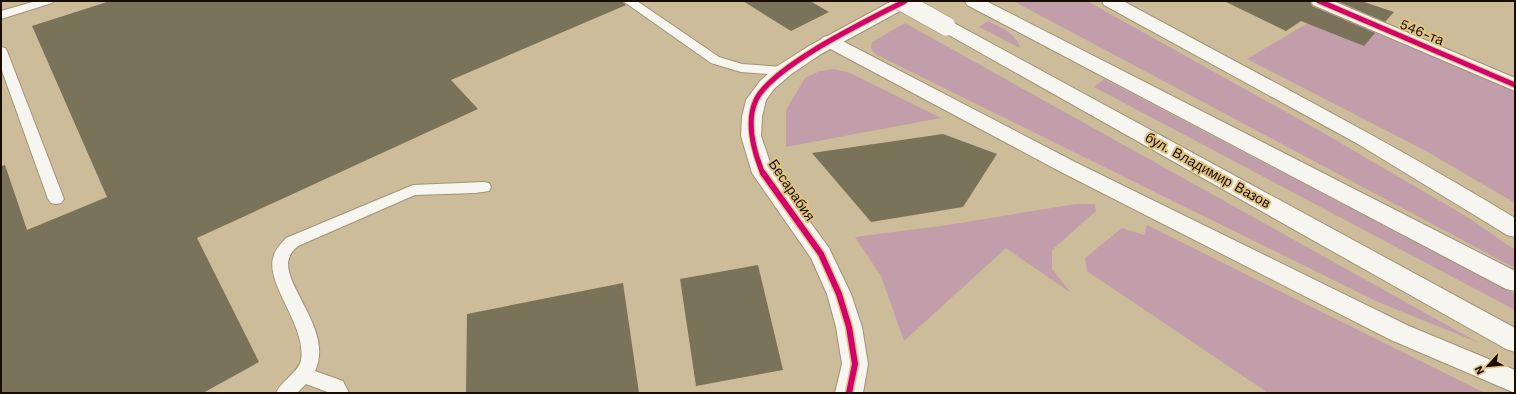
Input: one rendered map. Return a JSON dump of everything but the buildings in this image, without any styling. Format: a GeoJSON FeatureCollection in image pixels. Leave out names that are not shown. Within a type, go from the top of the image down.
{"type":"FeatureCollection","features":[{"type":"Feature","properties":{"kind":"main road","name":"бул. Владимир Вазов"},"geometry":{"type":"LineString","coordinates":[[901,1],[1515,341]]}},
{"type":"Feature","properties":{"kind":"main road","name":"Бесарабия"},"geometry":{"type":"LineString","coordinates":[[849,393],[855,364],[848,327],[839,294],[821,254],[763,173],[750,136],[752,117],[756,100],[767,85],[782,71],[829,41],[905,1]]}},
{"type":"Feature","properties":{"kind":"main road"},"geometry":{"type":"LineString","coordinates":[[1110,1],[1398,157],[1515,228]]}},
{"type":"Feature","properties":{"kind":"main road","name":"546-та"},"geometry":{"type":"LineString","coordinates":[[1319,1],[1515,85]]}},
{"type":"Feature","properties":{"kind":"main road"},"geometry":{"type":"LineString","coordinates":[[977,3],[1515,282]]}},
{"type":"Feature","properties":{"kind":"main road"},"geometry":{"type":"LineString","coordinates":[[829,41],[1068,167],[1386,326],[1515,382]]}},
{"type":"Feature","properties":{"kind":"lane"},"geometry":{"type":"LineString","coordinates":[[1,15],[48,1]]}},
{"type":"Feature","properties":{"kind":"lane"},"geometry":{"type":"LineString","coordinates":[[629,1],[715,60],[741,68],[782,71]]}},
{"type":"Feature","properties":{"kind":"lane"},"geometry":{"type":"LineString","coordinates":[[1,51],[56,199]]}},
{"type":"Feature","properties":{"kind":"lane"},"geometry":{"type":"LineString","coordinates":[[285,393],[310,363],[312,349],[308,334],[279,268],[281,255],[292,242],[413,190],[428,188],[464,189],[484,187]]}},
{"type":"Feature","properties":{"kind":"lane"},"geometry":{"type":"LineString","coordinates":[[302,374],[336,387],[340,393]]}},
{"type":"Feature","properties":{"kind":"shaded area"},"geometry":{"type":"Polygon","coordinates":[[[1013,1],[1087,1],[1320,131],[1469,218],[1515,250],[1515,268],[1013,1]]]}},
{"type":"Feature","properties":{"kind":"shaded area"},"geometry":{"type":"Polygon","coordinates":[[[1327,12],[1515,91],[1515,203],[1426,151],[1247,59],[1327,12]]]}},
{"type":"Feature","properties":{"kind":"shaded area"},"geometry":{"type":"Polygon","coordinates":[[[988,21],[1012,34],[1020,48],[979,27],[988,21]]]}},
{"type":"Feature","properties":{"kind":"shaded area"},"geometry":{"type":"Polygon","coordinates":[[[905,23],[1479,343],[1378,302],[877,55],[871,49],[872,42],[905,23]]]}},
{"type":"Feature","properties":{"kind":"shaded area"},"geometry":{"type":"Polygon","coordinates":[[[835,69],[850,73],[941,118],[786,147],[786,110],[805,78],[820,71],[835,69]]]}},
{"type":"Feature","properties":{"kind":"shaded area"},"geometry":{"type":"Polygon","coordinates":[[[1104,79],[1515,294],[1515,310],[1094,87],[1104,79]]]}},
{"type":"Feature","properties":{"kind":"shaded area"},"geometry":{"type":"Polygon","coordinates":[[[1076,204],[1095,204],[1096,211],[1052,250],[1052,269],[1071,293],[1006,248],[904,341],[881,276],[855,237],[948,225],[1076,204]]]}},
{"type":"Feature","properties":{"kind":"shaded area"},"geometry":{"type":"Polygon","coordinates":[[[1147,225],[1485,393],[1268,393],[1087,271],[1085,258],[1122,228],[1144,235],[1147,225]]]}},
{"type":"Feature","properties":{"kind":"cycle path"},"geometry":{"type":"LineString","coordinates":[[849,393],[855,364],[849,327],[839,294],[821,254],[763,173],[751,136],[752,117],[756,100],[767,85],[783,71],[815,50],[905,1]]}},
{"type":"Feature","properties":{"kind":"cycle path"},"geometry":{"type":"LineString","coordinates":[[1319,1],[1515,85]]}}]}
